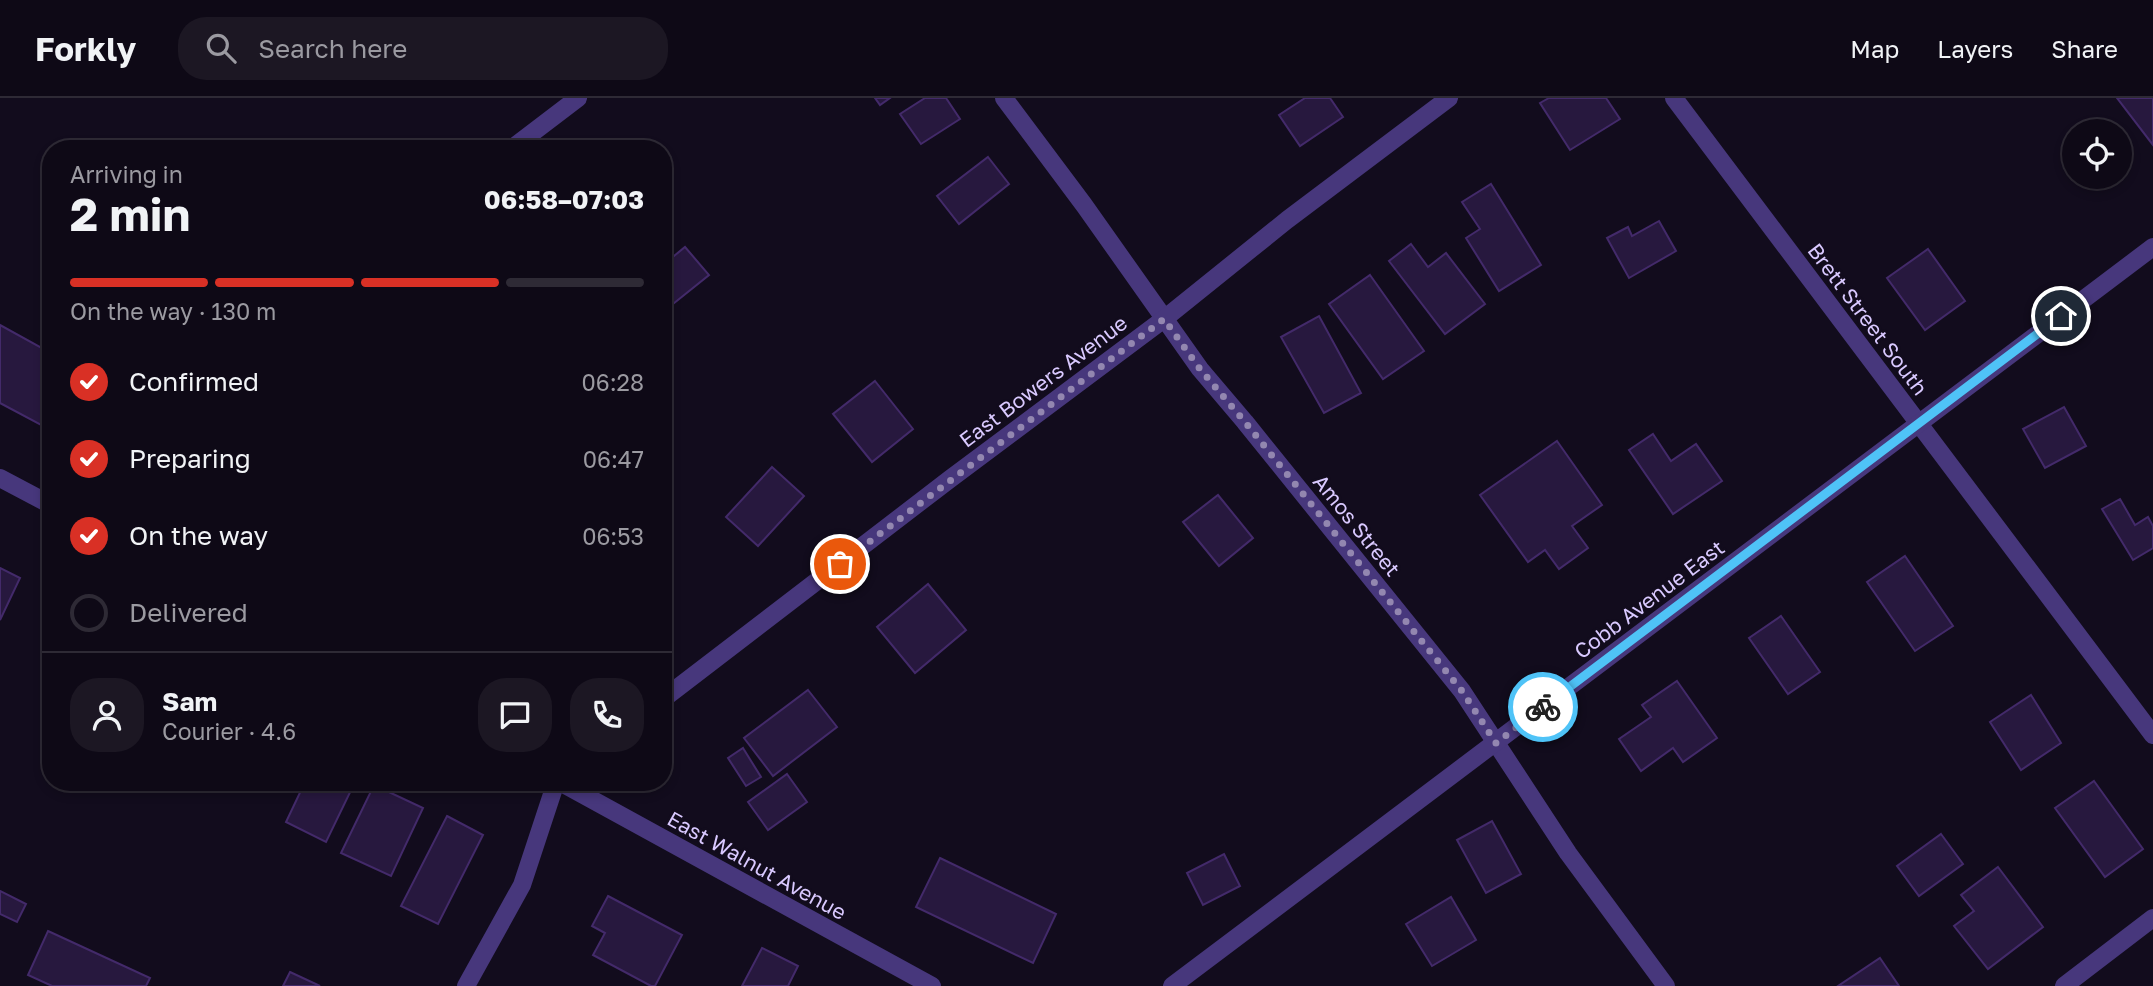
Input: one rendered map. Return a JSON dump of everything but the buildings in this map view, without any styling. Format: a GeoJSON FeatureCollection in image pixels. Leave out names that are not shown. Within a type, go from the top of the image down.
{"type":"FeatureCollection","features":[{"type":"Feature","properties":{"kind":"street"},"geometry":{"type":"LineString","coordinates":[[523,140],[578,98]]}},
{"type":"Feature","properties":{"kind":"street","name":"Amos Street"},"geometry":{"type":"LineString","coordinates":[[1004,98],[1084,205],[1200,369],[1462,691],[1568,853],[1665,986]]}},
{"type":"Feature","properties":{"kind":"street","name":"East Bowers Avenue"},"geometry":{"type":"LineString","coordinates":[[672,692],[1164,319],[1287,220],[1449,98]]}},
{"type":"Feature","properties":{"kind":"street","name":"Brett Street South"},"geometry":{"type":"LineString","coordinates":[[1674,98],[2153,735]]}},
{"type":"Feature","properties":{"kind":"street","name":"Cobb Avenue East"},"geometry":{"type":"LineString","coordinates":[[1172,986],[2153,247]]}},
{"type":"Feature","properties":{"kind":"street"},"geometry":{"type":"LineString","coordinates":[[0,478],[42,498]]}},
{"type":"Feature","properties":{"kind":"street"},"geometry":{"type":"LineString","coordinates":[[466,986],[522,885],[555,791]]}},
{"type":"Feature","properties":{"kind":"street","name":"East Walnut Avenue"},"geometry":{"type":"LineString","coordinates":[[574,791],[932,986]]}},
{"type":"Feature","properties":{"kind":"street"},"geometry":{"type":"LineString","coordinates":[[2064,986],[2153,918]]}},
{"type":"Feature","properties":{"kind":"way so far"},"geometry":{"type":"LineString","coordinates":[[840,564],[1164,319],[1200,369],[1462,691],[1496,743],[1543,707]]}},
{"type":"Feature","properties":{"kind":"route"},"geometry":{"type":"LineString","coordinates":[[1543,707],[2061,316]]}}]}
